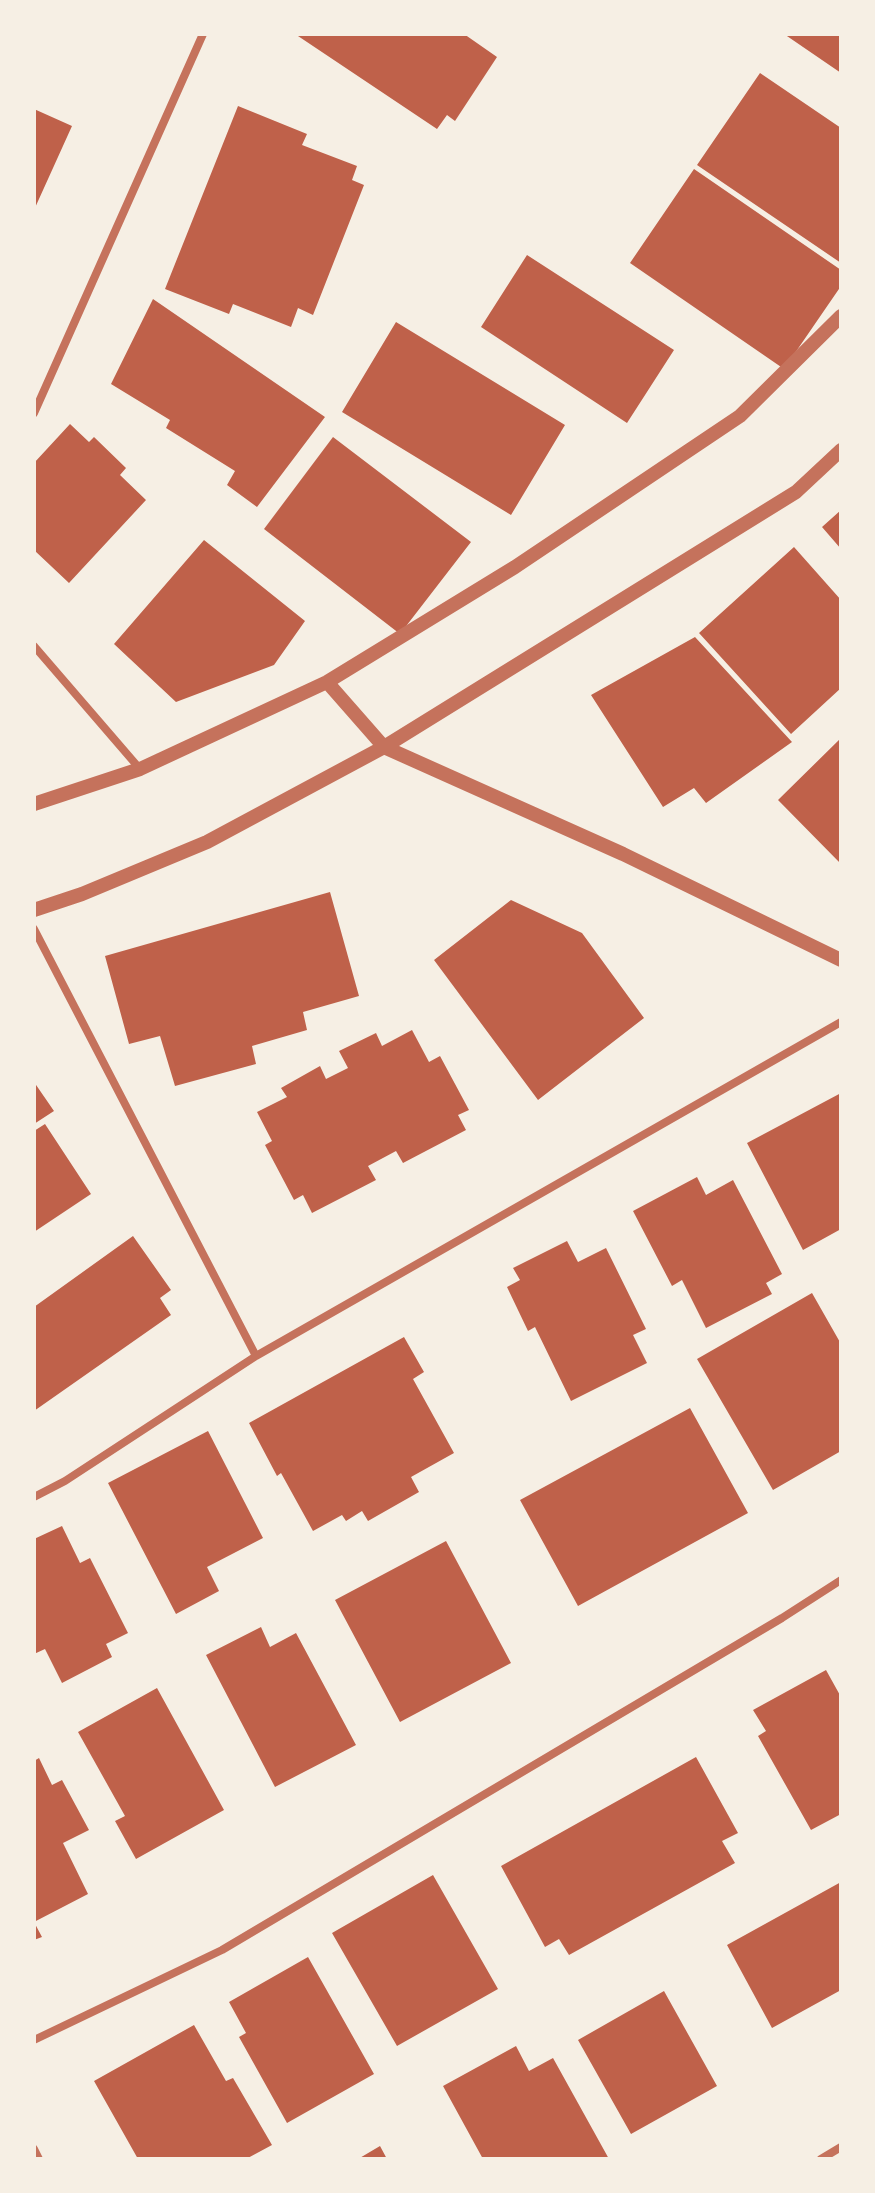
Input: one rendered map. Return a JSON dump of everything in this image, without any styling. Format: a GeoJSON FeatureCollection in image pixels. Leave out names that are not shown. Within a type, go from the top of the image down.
{"type":"FeatureCollection","features":[{"type":"Feature","properties":{"kind":"street"},"geometry":{"type":"LineString","coordinates":[[34,413],[203,34]]}},
{"type":"Feature","properties":{"kind":"street"},"geometry":{"type":"LineString","coordinates":[[34,804],[140,769],[327,682],[515,567],[740,416],[841,316]]}},
{"type":"Feature","properties":{"kind":"street"},"geometry":{"type":"LineString","coordinates":[[34,910],[82,894],[207,842],[384,747],[796,492],[841,450]]}},
{"type":"Feature","properties":{"kind":"street"},"geometry":{"type":"LineString","coordinates":[[34,646],[140,769]]}},
{"type":"Feature","properties":{"kind":"street"},"geometry":{"type":"LineString","coordinates":[[327,682],[384,747],[623,854],[841,960]]}},
{"type":"Feature","properties":{"kind":"street"},"geometry":{"type":"LineString","coordinates":[[34,929],[256,1356]]}},
{"type":"Feature","properties":{"kind":"street"},"geometry":{"type":"LineString","coordinates":[[34,1497],[65,1481],[256,1356],[841,1022]]}},
{"type":"Feature","properties":{"kind":"street"},"geometry":{"type":"LineString","coordinates":[[34,2040],[222,1950],[841,1580]]}},
{"type":"Feature","properties":{"kind":"street"},"geometry":{"type":"LineString","coordinates":[[821,2159],[841,2147]]}},
{"type":"Feature","properties":{"kind":"street"},"geometry":{"type":"LineString","coordinates":[[34,2149],[39,2159]]}},
{"type":"Feature","properties":{"kind":"building"},"geometry":{"type":"Polygon","coordinates":[[[295,34],[464,34],[497,57],[455,121],[447,115],[437,129],[295,34]]]}},
{"type":"Feature","properties":{"kind":"building"},"geometry":{"type":"Polygon","coordinates":[[[784,34],[841,34],[841,73],[784,34]]]}},
{"type":"Feature","properties":{"kind":"building"},"geometry":{"type":"Polygon","coordinates":[[[760,73],[841,128],[841,263],[697,165],[760,73]]]}},
{"type":"Feature","properties":{"kind":"building"},"geometry":{"type":"Polygon","coordinates":[[[238,106],[307,134],[302,145],[357,166],[352,180],[364,185],[313,315],[298,308],[291,327],[233,304],[229,314],[165,289],[238,106]]]}},
{"type":"Feature","properties":{"kind":"building"},"geometry":{"type":"Polygon","coordinates":[[[34,109],[72,126],[34,210],[34,109]]]}},
{"type":"Feature","properties":{"kind":"building"},"geometry":{"type":"Polygon","coordinates":[[[694,169],[841,270],[841,286],[784,369],[630,263],[694,169]]]}},
{"type":"Feature","properties":{"kind":"building"},"geometry":{"type":"Polygon","coordinates":[[[527,255],[674,350],[627,423],[481,327],[527,255]]]}},
{"type":"Feature","properties":{"kind":"building"},"geometry":{"type":"Polygon","coordinates":[[[153,299],[325,417],[257,507],[227,485],[235,471],[166,428],[170,420],[111,384],[153,299]]]}},
{"type":"Feature","properties":{"kind":"building"},"geometry":{"type":"Polygon","coordinates":[[[396,322],[565,425],[511,515],[342,412],[396,322]]]}},
{"type":"Feature","properties":{"kind":"building"},"geometry":{"type":"Polygon","coordinates":[[[70,424],[89,442],[94,437],[126,468],[120,475],[146,500],[69,583],[34,550],[34,463],[70,424]]]}},
{"type":"Feature","properties":{"kind":"building"},"geometry":{"type":"Polygon","coordinates":[[[333,437],[471,542],[400,634],[264,529],[333,437]]]}},
{"type":"Feature","properties":{"kind":"building"},"geometry":{"type":"Polygon","coordinates":[[[841,510],[841,549],[822,527],[841,510]]]}},
{"type":"Feature","properties":{"kind":"building"},"geometry":{"type":"Polygon","coordinates":[[[204,540],[305,621],[274,665],[176,702],[114,644],[204,540]]]}},
{"type":"Feature","properties":{"kind":"building"},"geometry":{"type":"Polygon","coordinates":[[[794,547],[841,600],[841,688],[791,734],[699,633],[794,547]]]}},
{"type":"Feature","properties":{"kind":"building"},"geometry":{"type":"Polygon","coordinates":[[[695,637],[792,742],[706,803],[694,788],[663,807],[591,695],[695,637]]]}},
{"type":"Feature","properties":{"kind":"building"},"geometry":{"type":"Polygon","coordinates":[[[841,738],[841,864],[778,800],[841,738]]]}},
{"type":"Feature","properties":{"kind":"building"},"geometry":{"type":"Polygon","coordinates":[[[330,892],[359,996],[303,1012],[307,1030],[252,1046],[256,1064],[175,1086],[160,1036],[129,1044],[105,956],[330,892]]]}},
{"type":"Feature","properties":{"kind":"building"},"geometry":{"type":"Polygon","coordinates":[[[511,900],[582,933],[644,1018],[538,1100],[434,960],[511,900]]]}},
{"type":"Feature","properties":{"kind":"building"},"geometry":{"type":"Polygon","coordinates":[[[412,1030],[429,1062],[440,1056],[469,1110],[458,1115],[466,1130],[403,1163],[396,1151],[368,1166],[376,1180],[312,1213],[303,1195],[294,1200],[265,1145],[272,1141],[257,1112],[287,1097],[281,1088],[320,1066],[326,1079],[348,1068],[339,1051],[376,1033],[382,1046],[412,1030]]]}},
{"type":"Feature","properties":{"kind":"building"},"geometry":{"type":"Polygon","coordinates":[[[34,1082],[54,1111],[34,1124],[34,1082]]]}},
{"type":"Feature","properties":{"kind":"building"},"geometry":{"type":"Polygon","coordinates":[[[841,1093],[841,1229],[803,1250],[747,1143],[841,1093]]]}},
{"type":"Feature","properties":{"kind":"building"},"geometry":{"type":"Polygon","coordinates":[[[45,1124],[91,1194],[34,1232],[34,1131],[45,1124]]]}},
{"type":"Feature","properties":{"kind":"building"},"geometry":{"type":"Polygon","coordinates":[[[697,1177],[706,1195],[733,1180],[782,1274],[766,1283],[772,1294],[706,1328],[682,1280],[672,1286],[633,1211],[697,1177]]]}},
{"type":"Feature","properties":{"kind":"building"},"geometry":{"type":"Polygon","coordinates":[[[133,1236],[171,1290],[160,1298],[171,1315],[34,1411],[34,1307],[133,1236]]]}},
{"type":"Feature","properties":{"kind":"building"},"geometry":{"type":"Polygon","coordinates":[[[567,1241],[578,1262],[606,1248],[646,1329],[633,1335],[647,1363],[571,1401],[535,1327],[528,1331],[507,1287],[520,1280],[513,1268],[567,1241]]]}},
{"type":"Feature","properties":{"kind":"building"},"geometry":{"type":"Polygon","coordinates":[[[812,1293],[841,1344],[841,1451],[773,1490],[697,1359],[812,1293]]]}},
{"type":"Feature","properties":{"kind":"building"},"geometry":{"type":"Polygon","coordinates":[[[404,1337],[424,1372],[413,1379],[454,1453],[411,1477],[419,1492],[368,1521],[362,1511],[346,1521],[342,1515],[313,1531],[281,1473],[277,1476],[249,1423],[404,1337]]]}},
{"type":"Feature","properties":{"kind":"building"},"geometry":{"type":"Polygon","coordinates":[[[690,1408],[748,1513],[578,1606],[520,1500],[690,1408]]]}},
{"type":"Feature","properties":{"kind":"building"},"geometry":{"type":"Polygon","coordinates":[[[208,1431],[263,1538],[207,1567],[219,1591],[176,1614],[108,1483],[208,1431]]]}},
{"type":"Feature","properties":{"kind":"building"},"geometry":{"type":"Polygon","coordinates":[[[62,1526],[80,1563],[90,1558],[128,1633],[106,1644],[112,1657],[62,1683],[45,1649],[34,1654],[34,1539],[62,1526]]]}},
{"type":"Feature","properties":{"kind":"building"},"geometry":{"type":"Polygon","coordinates":[[[446,1541],[511,1663],[400,1722],[335,1600],[446,1541]]]}},
{"type":"Feature","properties":{"kind":"building"},"geometry":{"type":"Polygon","coordinates":[[[261,1627],[270,1647],[296,1633],[356,1745],[275,1787],[206,1655],[261,1627]]]}},
{"type":"Feature","properties":{"kind":"building"},"geometry":{"type":"Polygon","coordinates":[[[826,1670],[841,1697],[841,1814],[811,1830],[758,1736],[766,1731],[753,1710],[826,1670]]]}},
{"type":"Feature","properties":{"kind":"building"},"geometry":{"type":"Polygon","coordinates":[[[157,1688],[224,1810],[136,1859],[115,1821],[125,1816],[78,1732],[157,1688]]]}},
{"type":"Feature","properties":{"kind":"building"},"geometry":{"type":"Polygon","coordinates":[[[696,1757],[738,1833],[722,1841],[735,1863],[569,1955],[559,1939],[545,1947],[501,1866],[696,1757]]]}},
{"type":"Feature","properties":{"kind":"building"},"geometry":{"type":"Polygon","coordinates":[[[39,1758],[52,1785],[62,1780],[89,1830],[63,1843],[88,1894],[34,1922],[34,1761],[39,1758]]]}},
{"type":"Feature","properties":{"kind":"building"},"geometry":{"type":"Polygon","coordinates":[[[433,1875],[498,1989],[397,2046],[332,1933],[433,1875]]]}},
{"type":"Feature","properties":{"kind":"building"},"geometry":{"type":"Polygon","coordinates":[[[841,1882],[841,1990],[772,2028],[727,1945],[841,1882]]]}},
{"type":"Feature","properties":{"kind":"building"},"geometry":{"type":"Polygon","coordinates":[[[34,1922],[42,1937],[34,1940],[34,1922]]]}},
{"type":"Feature","properties":{"kind":"building"},"geometry":{"type":"Polygon","coordinates":[[[308,1957],[374,2074],[287,2123],[239,2037],[246,2033],[229,2002],[308,1957]]]}},
{"type":"Feature","properties":{"kind":"building"},"geometry":{"type":"Polygon","coordinates":[[[664,1991],[717,2086],[631,2134],[578,2040],[664,1991]]]}},
{"type":"Feature","properties":{"kind":"building"},"geometry":{"type":"Polygon","coordinates":[[[194,2025],[226,2081],[233,2078],[272,2145],[246,2159],[138,2159],[94,2081],[194,2025]]]}},
{"type":"Feature","properties":{"kind":"building"},"geometry":{"type":"Polygon","coordinates":[[[516,2046],[529,2071],[553,2058],[609,2159],[483,2159],[443,2086],[516,2046]]]}},
{"type":"Feature","properties":{"kind":"building"},"geometry":{"type":"Polygon","coordinates":[[[380,2146],[387,2159],[358,2159],[380,2146]]]}}]}
